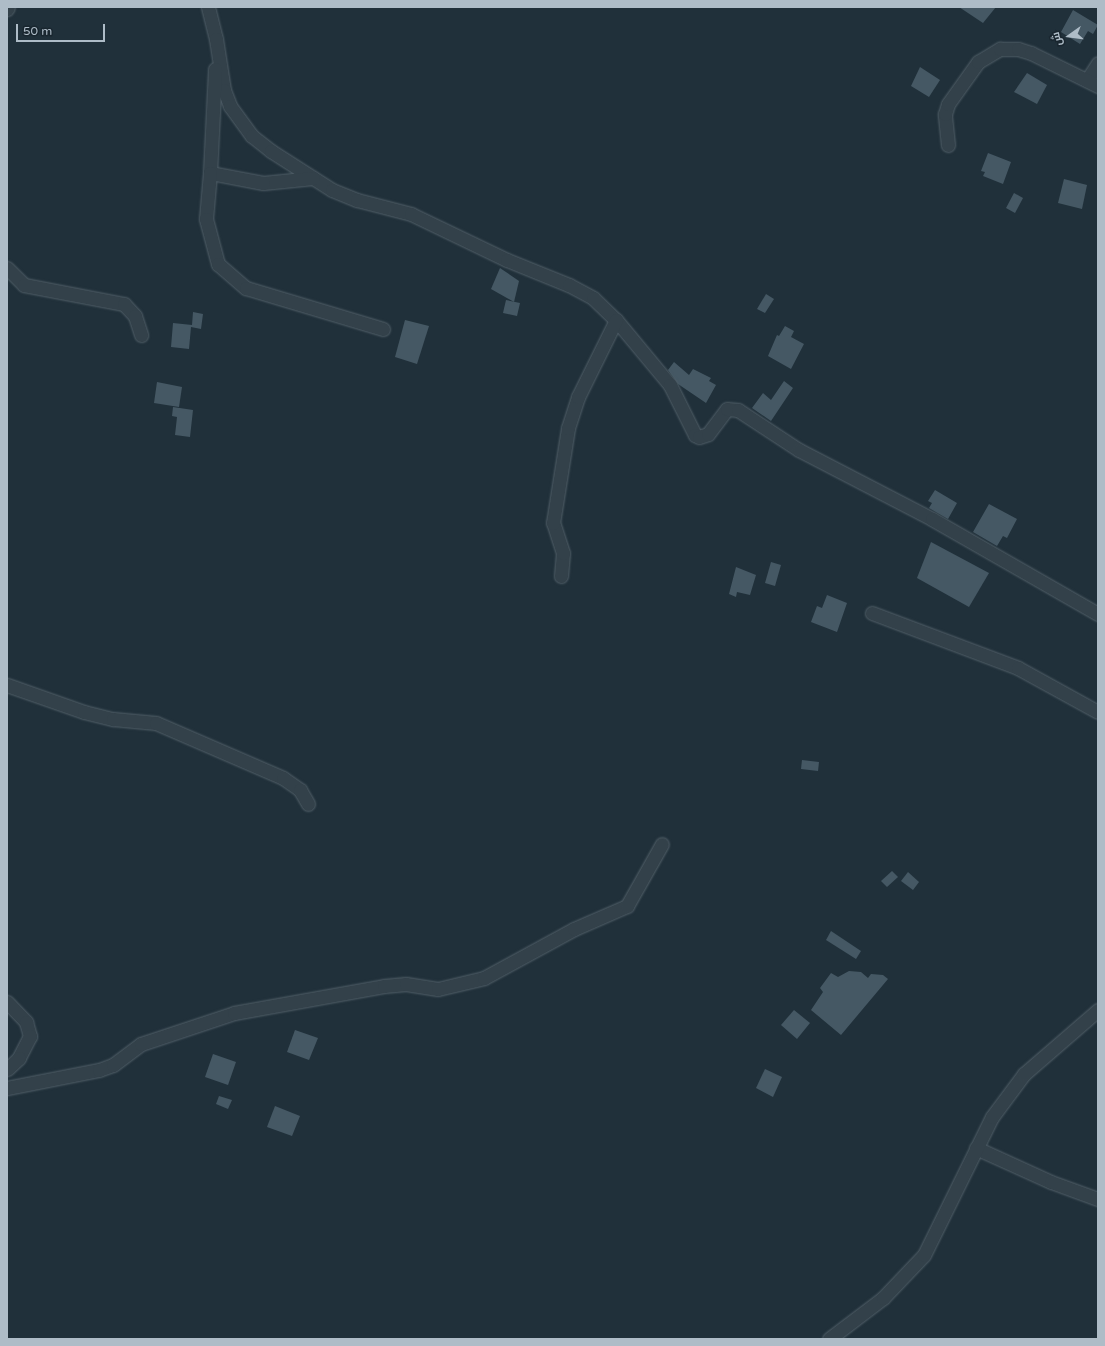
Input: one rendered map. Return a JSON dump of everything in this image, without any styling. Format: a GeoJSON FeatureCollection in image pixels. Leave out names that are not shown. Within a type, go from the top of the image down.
{"type":"FeatureCollection","features":[{"type":"Feature","properties":{"kind":"street"},"geometry":{"type":"LineString","coordinates":[[208,7],[216,39],[224,90],[239,121],[265,146],[332,190],[357,200],[411,214],[507,260],[569,285],[593,298],[616,320],[670,385],[696,435],[699,437],[708,434],[727,409],[738,410],[799,450],[932,519],[1098,614]]}},
{"type":"Feature","properties":{"kind":"street"},"geometry":{"type":"LineString","coordinates":[[216,39],[210,173],[206,219],[218,264],[246,288],[383,329]]}},
{"type":"Feature","properties":{"kind":"street"},"geometry":{"type":"LineString","coordinates":[[948,145],[945,129],[948,104],[970,71],[988,54],[1008,48],[1018,48],[1092,83],[1098,63]]}},
{"type":"Feature","properties":{"kind":"street"},"geometry":{"type":"LineString","coordinates":[[210,173],[263,183],[313,178]]}},
{"type":"Feature","properties":{"kind":"street"},"geometry":{"type":"LineString","coordinates":[[7,268],[24,285],[124,304],[135,316],[141,335]]}},
{"type":"Feature","properties":{"kind":"street"},"geometry":{"type":"LineString","coordinates":[[561,576],[563,553],[553,523],[568,428],[578,397],[616,320]]}},
{"type":"Feature","properties":{"kind":"street"},"geometry":{"type":"LineString","coordinates":[[872,613],[1018,668],[1098,712]]}},
{"type":"Feature","properties":{"kind":"street"},"geometry":{"type":"LineString","coordinates":[[7,685],[84,712],[113,719],[156,722],[283,778],[300,790],[308,804]]}},
{"type":"Feature","properties":{"kind":"street"},"geometry":{"type":"LineString","coordinates":[[7,1088],[99,1070],[113,1065],[141,1044],[234,1013],[384,986],[406,984],[438,989],[484,978],[574,929],[627,906],[662,844]]}},
{"type":"Feature","properties":{"kind":"street"},"geometry":{"type":"LineString","coordinates":[[7,1002],[26,1022],[30,1036],[19,1058],[7,1069]]}},
{"type":"Feature","properties":{"kind":"street"},"geometry":{"type":"LineString","coordinates":[[829,1339],[883,1298],[924,1255],[992,1117],[1024,1074],[1098,1010]]}},
{"type":"Feature","properties":{"kind":"street"},"geometry":{"type":"LineString","coordinates":[[976,1148],[1051,1182],[1098,1199]]}},
{"type":"Feature","properties":{"kind":"building"},"geometry":{"type":"Polygon","coordinates":[[[959,7],[996,7],[983,23],[959,7]]]}},
{"type":"Feature","properties":{"kind":"building"},"geometry":{"type":"Polygon","coordinates":[[[1073,10],[1098,25],[1093,34],[1088,31],[1080,44],[1061,32],[1073,10]]]}},
{"type":"Feature","properties":{"kind":"building"},"geometry":{"type":"Polygon","coordinates":[[[920,67],[940,80],[929,97],[911,86],[920,67]]]}},
{"type":"Feature","properties":{"kind":"building"},"geometry":{"type":"Polygon","coordinates":[[[1027,73],[1047,85],[1037,104],[1014,92],[1027,73]]]}},
{"type":"Feature","properties":{"kind":"building"},"geometry":{"type":"Polygon","coordinates":[[[988,153],[1011,162],[1003,184],[983,176],[985,172],[981,171],[988,153]]]}},
{"type":"Feature","properties":{"kind":"building"},"geometry":{"type":"Polygon","coordinates":[[[1064,179],[1087,185],[1082,209],[1058,203],[1064,179]]]}},
{"type":"Feature","properties":{"kind":"building"},"geometry":{"type":"Polygon","coordinates":[[[1014,193],[1023,198],[1015,213],[1006,208],[1014,193]]]}},
{"type":"Feature","properties":{"kind":"building"},"geometry":{"type":"Polygon","coordinates":[[[500,268],[519,281],[514,302],[491,289],[500,268]]]}},
{"type":"Feature","properties":{"kind":"building"},"geometry":{"type":"Polygon","coordinates":[[[766,294],[774,299],[765,313],[757,309],[766,294]]]}},
{"type":"Feature","properties":{"kind":"building"},"geometry":{"type":"Polygon","coordinates":[[[506,300],[520,303],[517,316],[503,313],[506,300]]]}},
{"type":"Feature","properties":{"kind":"building"},"geometry":{"type":"Polygon","coordinates":[[[193,312],[203,314],[201,329],[191,327],[189,349],[171,347],[173,323],[192,325],[193,312]]]}},
{"type":"Feature","properties":{"kind":"building"},"geometry":{"type":"Polygon","coordinates":[[[405,320],[429,326],[417,364],[395,357],[405,320]]]}},
{"type":"Feature","properties":{"kind":"building"},"geometry":{"type":"Polygon","coordinates":[[[785,326],[794,331],[791,337],[804,344],[791,369],[768,356],[777,335],[779,336],[785,326]]]}},
{"type":"Feature","properties":{"kind":"building"},"geometry":{"type":"Polygon","coordinates":[[[674,362],[689,375],[693,369],[711,378],[709,381],[716,385],[706,403],[678,384],[668,370],[674,362]]]}},
{"type":"Feature","properties":{"kind":"building"},"geometry":{"type":"Polygon","coordinates":[[[784,381],[793,388],[771,421],[752,408],[763,393],[771,400],[784,381]]]}},
{"type":"Feature","properties":{"kind":"building"},"geometry":{"type":"Polygon","coordinates":[[[157,382],[182,387],[179,407],[154,403],[157,382]]]}},
{"type":"Feature","properties":{"kind":"building"},"geometry":{"type":"Polygon","coordinates":[[[173,407],[193,410],[190,437],[175,435],[177,417],[172,416],[173,407]]]}},
{"type":"Feature","properties":{"kind":"building"},"geometry":{"type":"Polygon","coordinates":[[[935,490],[957,503],[948,519],[929,508],[932,503],[928,501],[935,490]]]}},
{"type":"Feature","properties":{"kind":"building"},"geometry":{"type":"Polygon","coordinates":[[[989,504],[1017,519],[1007,538],[1003,536],[997,546],[973,532],[989,504]]]}},
{"type":"Feature","properties":{"kind":"building"},"geometry":{"type":"Polygon","coordinates":[[[931,542],[989,573],[969,607],[917,578],[931,542]]]}},
{"type":"Feature","properties":{"kind":"building"},"geometry":{"type":"Polygon","coordinates":[[[771,562],[781,565],[775,586],[765,583],[771,562]]]}},
{"type":"Feature","properties":{"kind":"building"},"geometry":{"type":"Polygon","coordinates":[[[736,567],[756,575],[750,595],[737,592],[736,597],[729,594],[736,567]]]}},
{"type":"Feature","properties":{"kind":"building"},"geometry":{"type":"Polygon","coordinates":[[[827,595],[847,603],[837,632],[811,622],[817,606],[822,608],[827,595]]]}},
{"type":"Feature","properties":{"kind":"building"},"geometry":{"type":"Polygon","coordinates":[[[802,760],[819,762],[818,771],[801,769],[802,760]]]}},
{"type":"Feature","properties":{"kind":"building"},"geometry":{"type":"Polygon","coordinates":[[[892,871],[898,877],[887,887],[881,881],[892,871]]]}},
{"type":"Feature","properties":{"kind":"building"},"geometry":{"type":"Polygon","coordinates":[[[908,872],[919,882],[913,890],[901,881],[908,872]]]}},
{"type":"Feature","properties":{"kind":"building"},"geometry":{"type":"Polygon","coordinates":[[[831,931],[861,951],[856,959],[826,940],[831,931]]]}},
{"type":"Feature","properties":{"kind":"building"},"geometry":{"type":"Polygon","coordinates":[[[849,971],[861,972],[868,978],[871,974],[883,975],[888,979],[841,1035],[811,1010],[823,992],[820,988],[831,973],[838,977],[849,971]]]}},
{"type":"Feature","properties":{"kind":"building"},"geometry":{"type":"Polygon","coordinates":[[[794,1010],[810,1023],[797,1039],[781,1025],[794,1010]]]}},
{"type":"Feature","properties":{"kind":"building"},"geometry":{"type":"Polygon","coordinates":[[[295,1030],[318,1038],[309,1060],[287,1052],[295,1030]]]}},
{"type":"Feature","properties":{"kind":"building"},"geometry":{"type":"Polygon","coordinates":[[[213,1054],[236,1062],[228,1085],[205,1077],[213,1054]]]}},
{"type":"Feature","properties":{"kind":"building"},"geometry":{"type":"Polygon","coordinates":[[[765,1069],[782,1077],[773,1097],[756,1088],[765,1069]]]}},
{"type":"Feature","properties":{"kind":"building"},"geometry":{"type":"Polygon","coordinates":[[[219,1096],[232,1100],[228,1109],[216,1104],[219,1096]]]}},
{"type":"Feature","properties":{"kind":"building"},"geometry":{"type":"Polygon","coordinates":[[[275,1106],[300,1116],[292,1136],[267,1127],[275,1106]]]}}]}
